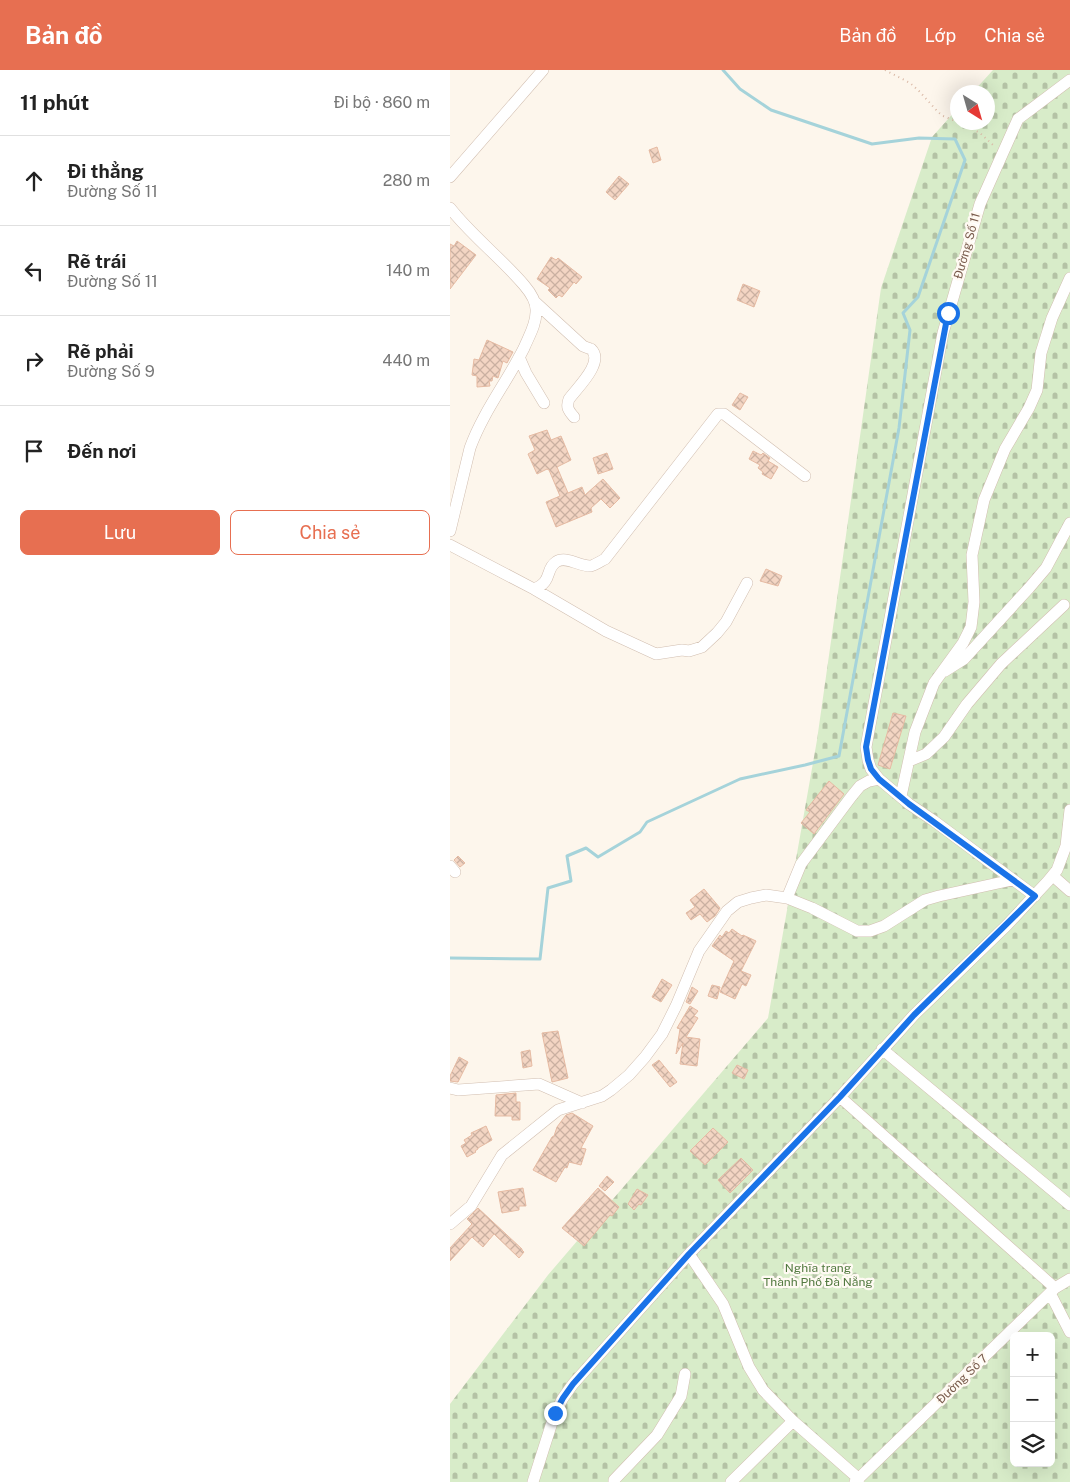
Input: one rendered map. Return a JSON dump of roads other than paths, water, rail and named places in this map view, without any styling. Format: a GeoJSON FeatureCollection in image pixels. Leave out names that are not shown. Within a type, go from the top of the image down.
{"type":"FeatureCollection","features":[{"type":"Feature","properties":{"kind":"street"},"geometry":{"type":"LineString","coordinates":[[450,177],[543,70]]}},
{"type":"Feature","properties":{"kind":"street","name":"Đường Số 11"},"geometry":{"type":"LineString","coordinates":[[1035,896],[909,804],[879,779],[871,769],[866,747],[943,333],[980,204],[1018,119],[1070,80]]}},
{"type":"Feature","properties":{"kind":"street"},"geometry":{"type":"LineString","coordinates":[[450,208],[524,285],[535,302],[583,346],[590,349],[595,357],[592,368],[569,398],[567,404],[569,412],[574,417]]}},
{"type":"Feature","properties":{"kind":"street"},"geometry":{"type":"LineString","coordinates":[[901,796],[915,732],[934,683],[963,643],[971,627],[974,602],[972,555],[984,500],[1005,449],[1029,408],[1037,390],[1041,353],[1052,318],[1070,278]]}},
{"type":"Feature","properties":{"kind":"street"},"geometry":{"type":"LineString","coordinates":[[450,531],[474,437],[519,357],[535,321],[537,311],[535,302]]}},
{"type":"Feature","properties":{"kind":"street"},"geometry":{"type":"LineString","coordinates":[[519,357],[544,404]]}},
{"type":"Feature","properties":{"kind":"street"},"geometry":{"type":"LineString","coordinates":[[534,589],[542,586],[556,562],[562,560],[591,566],[605,558],[718,414],[724,414],[805,476]]}},
{"type":"Feature","properties":{"kind":"street"},"geometry":{"type":"LineString","coordinates":[[940,675],[964,659],[1029,588],[1046,568],[1070,523]]}},
{"type":"Feature","properties":{"kind":"street"},"geometry":{"type":"LineString","coordinates":[[450,545],[534,589],[606,631],[656,654],[682,650],[689,651],[702,647],[717,634],[726,622],[747,583]]}},
{"type":"Feature","properties":{"kind":"street"},"geometry":{"type":"LineString","coordinates":[[909,760],[926,754],[944,737],[967,704],[1001,664],[1064,605]]}},
{"type":"Feature","properties":{"kind":"street"},"geometry":{"type":"LineString","coordinates":[[787,898],[801,864],[851,797],[860,786],[869,781],[879,779]]}},
{"type":"Feature","properties":{"kind":"street"},"geometry":{"type":"LineString","coordinates":[[533,1482],[555,1413],[573,1384],[689,1254],[840,1097],[914,1015],[1053,876],[1066,846],[1070,810]]}},
{"type":"Feature","properties":{"kind":"street"},"geometry":{"type":"LineString","coordinates":[[1053,876],[1070,892]]}},
{"type":"Feature","properties":{"kind":"street"},"geometry":{"type":"LineString","coordinates":[[450,1224],[471,1206],[502,1155],[558,1110],[602,1096],[629,1075],[662,1034],[699,951],[727,911],[738,902],[766,896],[787,898],[812,908],[857,931],[870,931],[884,926],[925,900],[1012,880]]}},
{"type":"Feature","properties":{"kind":"street"},"geometry":{"type":"LineString","coordinates":[[882,1050],[1070,1206]]}},
{"type":"Feature","properties":{"kind":"street"},"geometry":{"type":"LineString","coordinates":[[450,1088],[458,1090],[539,1084],[582,1103]]}},
{"type":"Feature","properties":{"kind":"street"},"geometry":{"type":"LineString","coordinates":[[840,1097],[1052,1291],[1070,1332]]}},
{"type":"Feature","properties":{"kind":"street"},"geometry":{"type":"LineString","coordinates":[[689,1254],[723,1304],[749,1367],[763,1390],[793,1421],[857,1480]]}},
{"type":"Feature","properties":{"kind":"street","name":"Đường Số 7"},"geometry":{"type":"LineString","coordinates":[[857,1480],[1052,1291],[1070,1279]]}},
{"type":"Feature","properties":{"kind":"street"},"geometry":{"type":"LineString","coordinates":[[614,1482],[657,1435],[681,1396],[685,1374]]}},
{"type":"Feature","properties":{"kind":"street"},"geometry":{"type":"LineString","coordinates":[[731,1482],[793,1421]]}},
{"type":"Feature","properties":{"kind":"waterway"},"geometry":{"type":"LineString","coordinates":[[450,958],[540,959],[548,888],[571,881],[567,856],[586,848],[598,857],[640,832],[647,822],[740,779],[839,756],[899,428],[910,330],[903,313],[918,297],[965,160],[955,139],[919,138],[872,144],[771,110],[740,89],[723,70]]}},
{"type":"Feature","properties":{"kind":"park label","name":"Nghĩa trang Thành Phố Đà Nẵng"},"geometry":{"type":"Point","coordinates":[818,1275]}}]}
